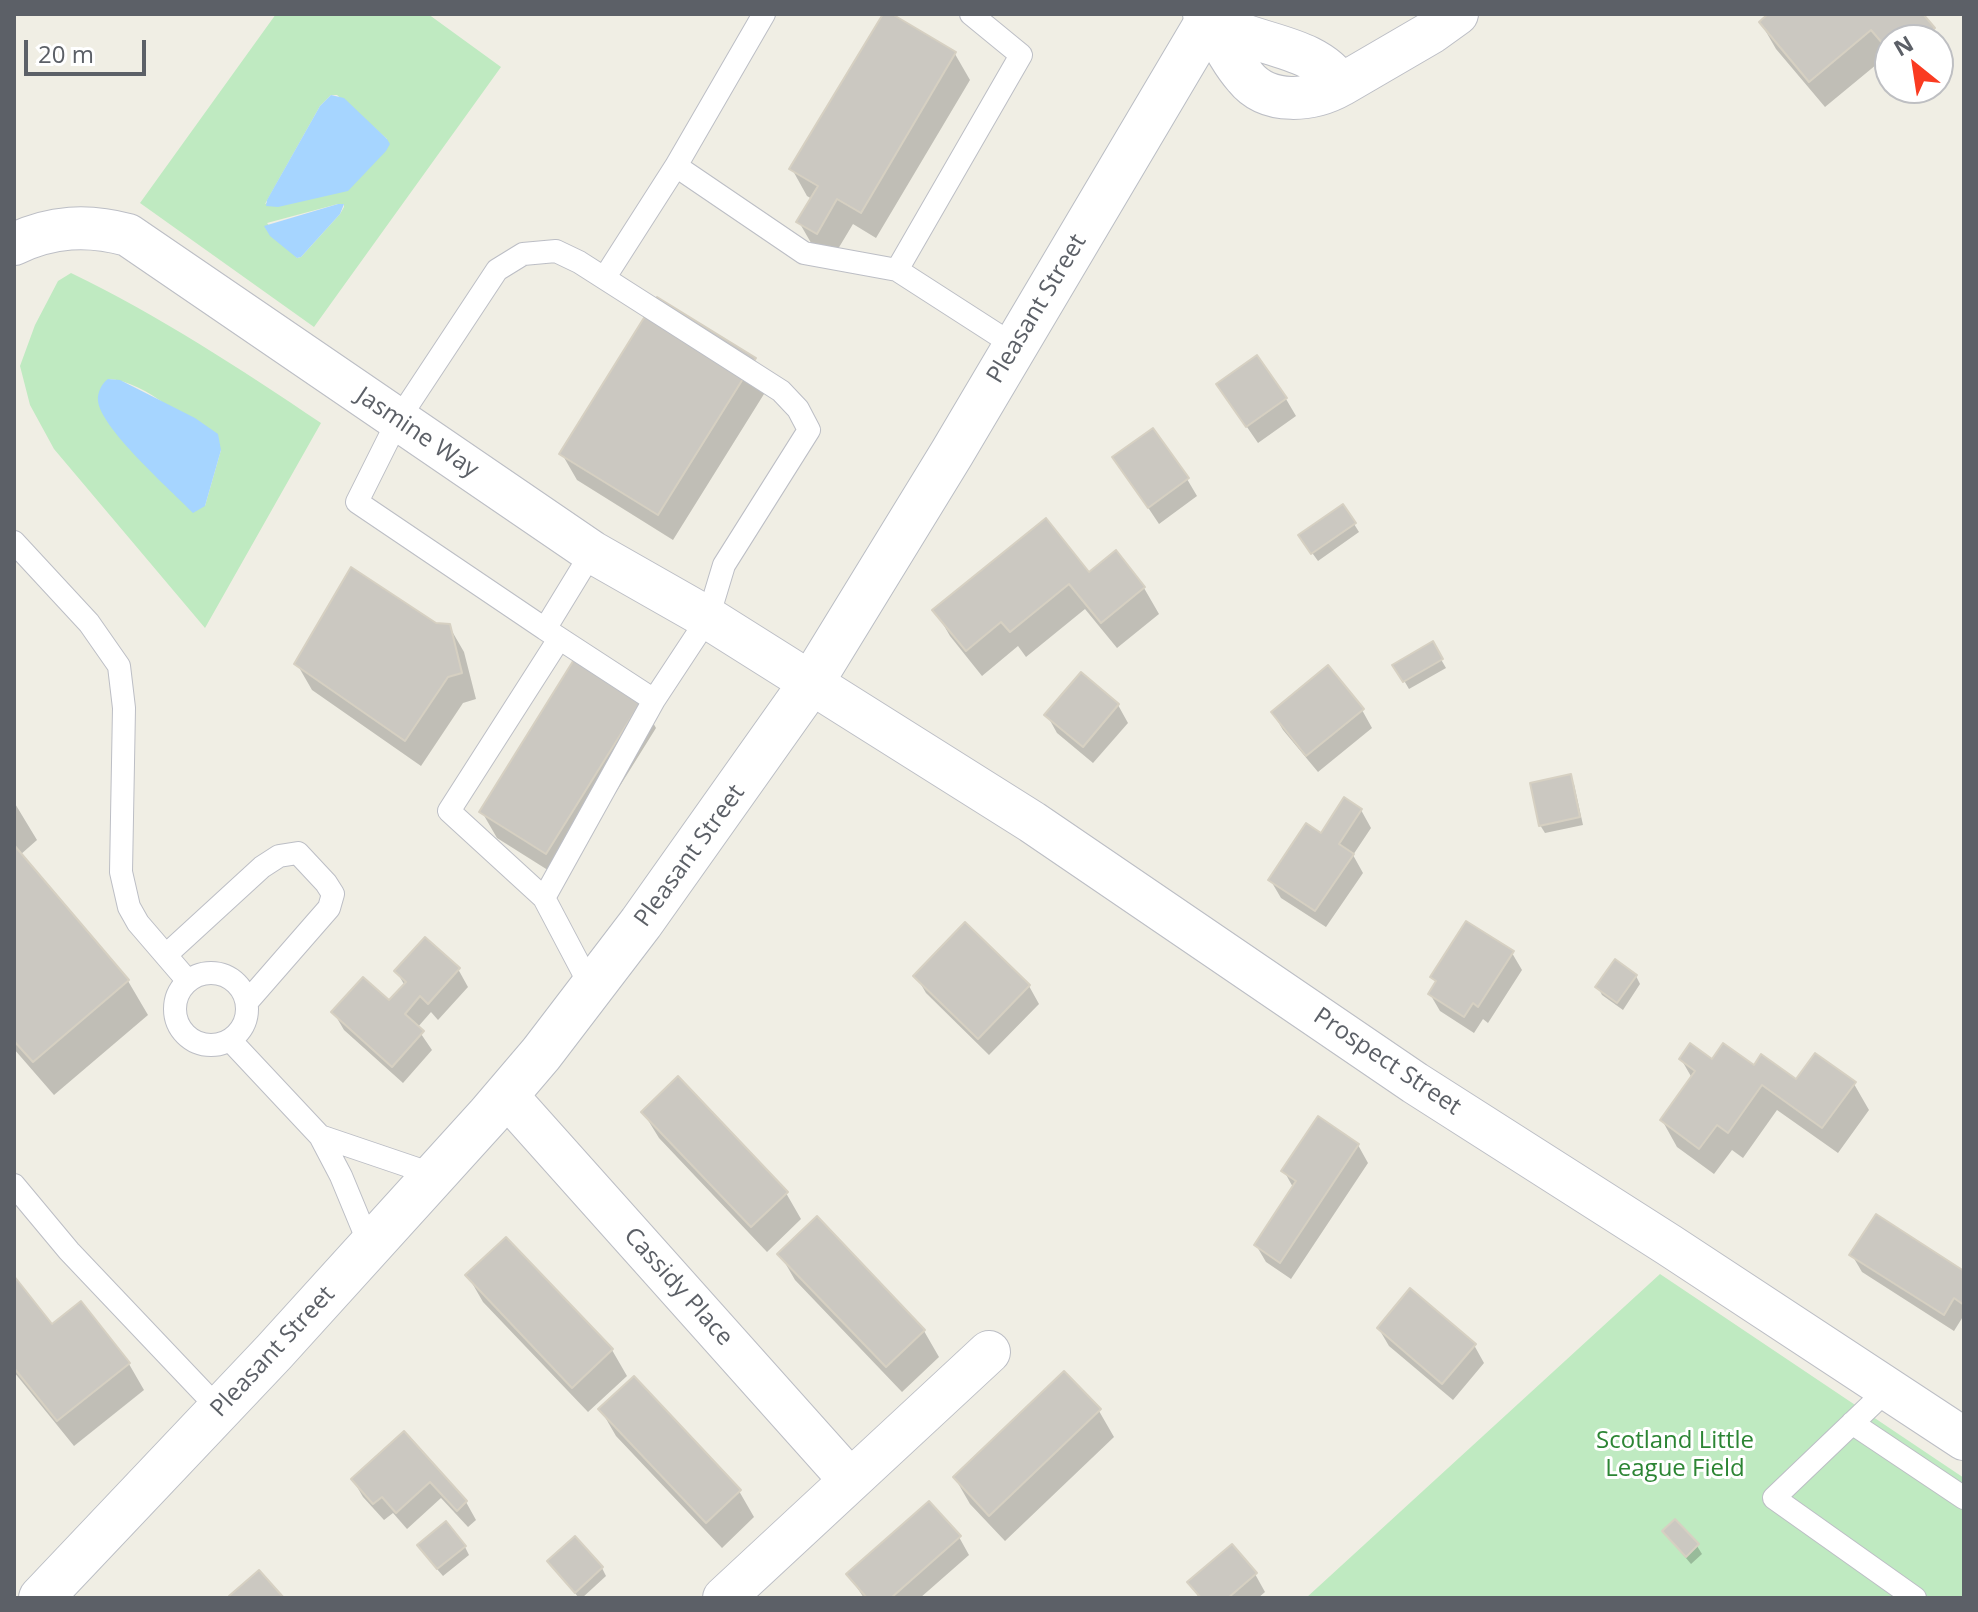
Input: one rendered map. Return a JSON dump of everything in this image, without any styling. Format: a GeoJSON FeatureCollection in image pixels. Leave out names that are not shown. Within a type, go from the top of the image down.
{"type":"FeatureCollection","features":[{"type":"Feature","properties":{"kind":"main road","name":"Pleasant Street"},"geometry":{"type":"LineString","coordinates":[[41,1598],[220,1410],[435,1175],[506,1095],[592,989],[731,800],[811,683],[1015,346],[1209,15]]}},
{"type":"Feature","properties":{"kind":"street","name":"Pleasant Street"},"geometry":{"type":"LineString","coordinates":[[1209,15],[1246,79],[1262,92],[1294,99],[1323,96],[1457,14]]}},
{"type":"Feature","properties":{"kind":"street","name":"Jasmine Way"},"geometry":{"type":"LineString","coordinates":[[14,244],[37,233],[68,228],[100,227],[128,235],[592,552],[708,618],[811,683]]}},
{"type":"Feature","properties":{"kind":"street","name":"Prospect Street"},"geometry":{"type":"LineString","coordinates":[[811,683],[1020,814],[1415,1083],[1964,1439]]}},
{"type":"Feature","properties":{"kind":"street","name":"Cassidy Place"},"geometry":{"type":"LineString","coordinates":[[506,1095],[850,1480]]}},
{"type":"Feature","properties":{"kind":"street"},"geometry":{"type":"LineString","coordinates":[[724,1598],[989,1352]]}},
{"type":"Feature","properties":{"kind":"lane"},"geometry":{"type":"LineString","coordinates":[[605,277],[676,166],[764,14]]}},
{"type":"Feature","properties":{"kind":"lane"},"geometry":{"type":"LineString","coordinates":[[897,270],[1021,55],[971,14]]}},
{"type":"Feature","properties":{"kind":"lane"},"geometry":{"type":"LineString","coordinates":[[676,166],[804,253],[897,270],[1015,346]]}},
{"type":"Feature","properties":{"kind":"lane"},"geometry":{"type":"LineString","coordinates":[[544,898],[654,700],[708,618],[724,565],[809,430],[798,409],[781,391],[605,277],[556,251],[523,254],[497,270],[398,420],[357,502],[654,700]]}},
{"type":"Feature","properties":{"kind":"lane"},"geometry":{"type":"LineString","coordinates":[[14,542],[89,623],[119,666],[124,708],[121,872],[129,907],[138,923],[187,980]]}},
{"type":"Feature","properties":{"kind":"lane"},"geometry":{"type":"LineString","coordinates":[[592,552],[552,634],[449,811],[544,898],[592,989]]}},
{"type":"Feature","properties":{"kind":"lane"},"geometry":{"type":"LineString","coordinates":[[166,955],[262,867],[279,856],[298,853],[333,894],[329,908],[247,1002]]}},
{"type":"Feature","properties":{"kind":"lane"},"geometry":{"type":"LineString","coordinates":[[205,972],[223,974],[239,985],[247,1002],[246,1017],[240,1030],[230,1040],[212,1045],[194,1041],[180,1030],[174,1013],[177,995],[187,980],[205,972]]}},
{"type":"Feature","properties":{"kind":"lane"},"geometry":{"type":"LineString","coordinates":[[230,1040],[320,1136],[341,1176],[370,1246]]}},
{"type":"Feature","properties":{"kind":"lane"},"geometry":{"type":"LineString","coordinates":[[320,1136],[435,1175]]}},
{"type":"Feature","properties":{"kind":"lane"},"geometry":{"type":"LineString","coordinates":[[14,1185],[69,1251],[220,1410]]}},
{"type":"Feature","properties":{"kind":"lane"},"geometry":{"type":"LineString","coordinates":[[1888,1389],[1774,1498],[1915,1598]]}},
{"type":"Feature","properties":{"kind":"lane"},"geometry":{"type":"LineString","coordinates":[[1852,1423],[1964,1498]]}},
{"type":"Feature","properties":{"kind":"green space"},"geometry":{"type":"Polygon","coordinates":[[[276,14],[428,14],[501,67],[314,327],[140,203],[276,14]],[[331,95],[320,106],[265,204],[387,139],[337,95],[331,95]],[[344,204],[267,223],[297,258],[301,257],[340,214],[344,204]]]}},
{"type":"Feature","properties":{"kind":"green space"},"geometry":{"type":"Polygon","coordinates":[[[71,273],[136,307],[230,363],[321,423],[205,628],[54,449],[30,405],[20,366],[35,325],[58,281],[71,273]],[[108,379],[205,506],[221,450],[168,406],[138,387],[108,379]]]}},
{"type":"Feature","properties":{"kind":"green space","name":"Scotland Little League Field"},"geometry":{"type":"Polygon","coordinates":[[[1660,1274],[1964,1478],[1964,1598],[1306,1598],[1660,1274]]]}},
{"type":"Feature","properties":{"kind":"water"},"geometry":{"type":"Polygon","coordinates":[[[331,95],[344,98],[387,139],[390,144],[386,151],[348,191],[278,207],[266,206],[320,106],[331,95]]]}},
{"type":"Feature","properties":{"kind":"water"},"geometry":{"type":"Polygon","coordinates":[[[344,204],[340,214],[301,257],[297,258],[270,236],[264,226],[344,204]]]}},
{"type":"Feature","properties":{"kind":"water"},"geometry":{"type":"Polygon","coordinates":[[[108,379],[120,380],[195,418],[218,434],[221,450],[205,506],[193,513],[111,427],[98,401],[100,388],[108,379]]]}},
{"type":"Feature","properties":{"kind":"building"},"geometry":{"type":"Polygon","coordinates":[[[883,14],[892,14],[956,52],[861,213],[837,199],[817,234],[796,222],[818,186],[789,169],[883,14]]]}},
{"type":"Feature","properties":{"kind":"building"},"geometry":{"type":"Polygon","coordinates":[[[1768,14],[1923,14],[1932,24],[1874,24],[1874,33],[1871,30],[1809,82],[1759,22],[1768,14]]]}},
{"type":"Feature","properties":{"kind":"building"},"geometry":{"type":"Polygon","coordinates":[[[657,297],[756,358],[658,515],[559,454],[657,297]]]}},
{"type":"Feature","properties":{"kind":"building"},"geometry":{"type":"Polygon","coordinates":[[[1257,355],[1287,398],[1246,427],[1216,384],[1257,355]]]}},
{"type":"Feature","properties":{"kind":"building"},"geometry":{"type":"Polygon","coordinates":[[[1153,428],[1189,478],[1148,508],[1112,457],[1153,428]]]}},
{"type":"Feature","properties":{"kind":"building"},"geometry":{"type":"Polygon","coordinates":[[[1343,504],[1356,523],[1311,554],[1298,535],[1343,504]]]}},
{"type":"Feature","properties":{"kind":"building"},"geometry":{"type":"Polygon","coordinates":[[[1046,518],[1089,572],[1116,550],[1145,587],[1101,623],[1069,584],[1010,632],[1001,622],[966,651],[932,610],[1046,518]]]}},
{"type":"Feature","properties":{"kind":"building"},"geometry":{"type":"Polygon","coordinates":[[[351,567],[436,623],[450,624],[462,673],[448,677],[405,741],[294,664],[351,567]]]}},
{"type":"Feature","properties":{"kind":"building"},"geometry":{"type":"Polygon","coordinates":[[[1433,641],[1443,659],[1403,682],[1392,665],[1433,641]]]}},
{"type":"Feature","properties":{"kind":"building"},"geometry":{"type":"Polygon","coordinates":[[[575,658],[642,700],[546,854],[479,812],[575,658]]]}},
{"type":"Feature","properties":{"kind":"building"},"geometry":{"type":"Polygon","coordinates":[[[1328,665],[1364,709],[1306,756],[1271,712],[1328,665]]]}},
{"type":"Feature","properties":{"kind":"building"},"geometry":{"type":"Polygon","coordinates":[[[1081,672],[1119,704],[1083,747],[1044,715],[1081,672]]]}},
{"type":"Feature","properties":{"kind":"building"},"geometry":{"type":"Polygon","coordinates":[[[1571,774],[1580,817],[1539,826],[1530,783],[1571,774]]]}},
{"type":"Feature","properties":{"kind":"building"},"geometry":{"type":"Polygon","coordinates":[[[1344,797],[1362,809],[1339,844],[1354,854],[1315,911],[1268,880],[1306,823],[1321,833],[1344,797]]]}},
{"type":"Feature","properties":{"kind":"building"},"geometry":{"type":"Polygon","coordinates":[[[14,845],[129,980],[33,1062],[14,1041],[14,845]]]}},
{"type":"Feature","properties":{"kind":"building"},"geometry":{"type":"Polygon","coordinates":[[[1466,921],[1514,951],[1478,1007],[1473,1003],[1464,1017],[1428,994],[1436,981],[1430,977],[1466,921]]]}},
{"type":"Feature","properties":{"kind":"building"},"geometry":{"type":"Polygon","coordinates":[[[965,922],[1030,985],[978,1039],[913,976],[965,922]]]}},
{"type":"Feature","properties":{"kind":"building"},"geometry":{"type":"Polygon","coordinates":[[[425,937],[460,968],[428,1004],[420,996],[405,1014],[424,1031],[392,1067],[331,1012],[363,977],[389,1000],[406,982],[394,971],[425,937]]]}},
{"type":"Feature","properties":{"kind":"building"},"geometry":{"type":"Polygon","coordinates":[[[1615,959],[1637,975],[1617,1003],[1595,987],[1615,959]]]}},
{"type":"Feature","properties":{"kind":"building"},"geometry":{"type":"Polygon","coordinates":[[[1690,1043],[1712,1059],[1723,1043],[1754,1065],[1761,1054],[1796,1079],[1815,1053],[1856,1082],[1822,1128],[1762,1085],[1728,1133],[1717,1125],[1699,1149],[1660,1120],[1695,1071],[1679,1059],[1690,1043]]]}},
{"type":"Feature","properties":{"kind":"building"},"geometry":{"type":"Polygon","coordinates":[[[678,1076],[788,1192],[751,1227],[641,1112],[678,1076]]]}},
{"type":"Feature","properties":{"kind":"building"},"geometry":{"type":"Polygon","coordinates":[[[1318,1116],[1359,1144],[1280,1263],[1254,1245],[1296,1181],[1281,1171],[1318,1116]]]}},
{"type":"Feature","properties":{"kind":"building"},"geometry":{"type":"Polygon","coordinates":[[[1876,1214],[1964,1271],[1964,1305],[1954,1298],[1944,1315],[1849,1255],[1876,1214]]]}},
{"type":"Feature","properties":{"kind":"building"},"geometry":{"type":"Polygon","coordinates":[[[817,1216],[925,1330],[886,1367],[777,1254],[817,1216]]]}},
{"type":"Feature","properties":{"kind":"building"},"geometry":{"type":"Polygon","coordinates":[[[506,1237],[613,1349],[572,1388],[465,1275],[506,1237]]]}},
{"type":"Feature","properties":{"kind":"building"},"geometry":{"type":"Polygon","coordinates":[[[14,1276],[52,1324],[81,1301],[130,1363],[57,1421],[14,1368],[14,1276]]]}},
{"type":"Feature","properties":{"kind":"building"},"geometry":{"type":"Polygon","coordinates":[[[1410,1288],[1476,1344],[1442,1384],[1377,1328],[1410,1288]]]}},
{"type":"Feature","properties":{"kind":"building"},"geometry":{"type":"Polygon","coordinates":[[[1064,1371],[1101,1409],[989,1516],[953,1477],[1064,1371]]]}},
{"type":"Feature","properties":{"kind":"building"},"geometry":{"type":"Polygon","coordinates":[[[634,1376],[741,1490],[706,1523],[598,1409],[634,1376]]]}},
{"type":"Feature","properties":{"kind":"building"},"geometry":{"type":"Polygon","coordinates":[[[404,1431],[467,1501],[457,1511],[430,1482],[396,1513],[382,1497],[373,1504],[351,1479],[404,1431]]]}},
{"type":"Feature","properties":{"kind":"building"},"geometry":{"type":"Polygon","coordinates":[[[929,1501],[961,1536],[891,1598],[867,1598],[846,1574],[929,1501]]]}},
{"type":"Feature","properties":{"kind":"building"},"geometry":{"type":"Polygon","coordinates":[[[1675,1519],[1699,1544],[1686,1557],[1662,1531],[1675,1519]]]}},
{"type":"Feature","properties":{"kind":"building"},"geometry":{"type":"Polygon","coordinates":[[[446,1521],[466,1546],[437,1569],[417,1545],[446,1521]]]}},
{"type":"Feature","properties":{"kind":"building"},"geometry":{"type":"Polygon","coordinates":[[[575,1536],[603,1567],[575,1593],[547,1561],[575,1536]]]}},
{"type":"Feature","properties":{"kind":"building"},"geometry":{"type":"Polygon","coordinates":[[[1232,1544],[1257,1573],[1228,1598],[1201,1598],[1187,1582],[1232,1544]]]}},
{"type":"Feature","properties":{"kind":"building"},"geometry":{"type":"Polygon","coordinates":[[[259,1570],[284,1598],[229,1596],[259,1570]]]}}]}
